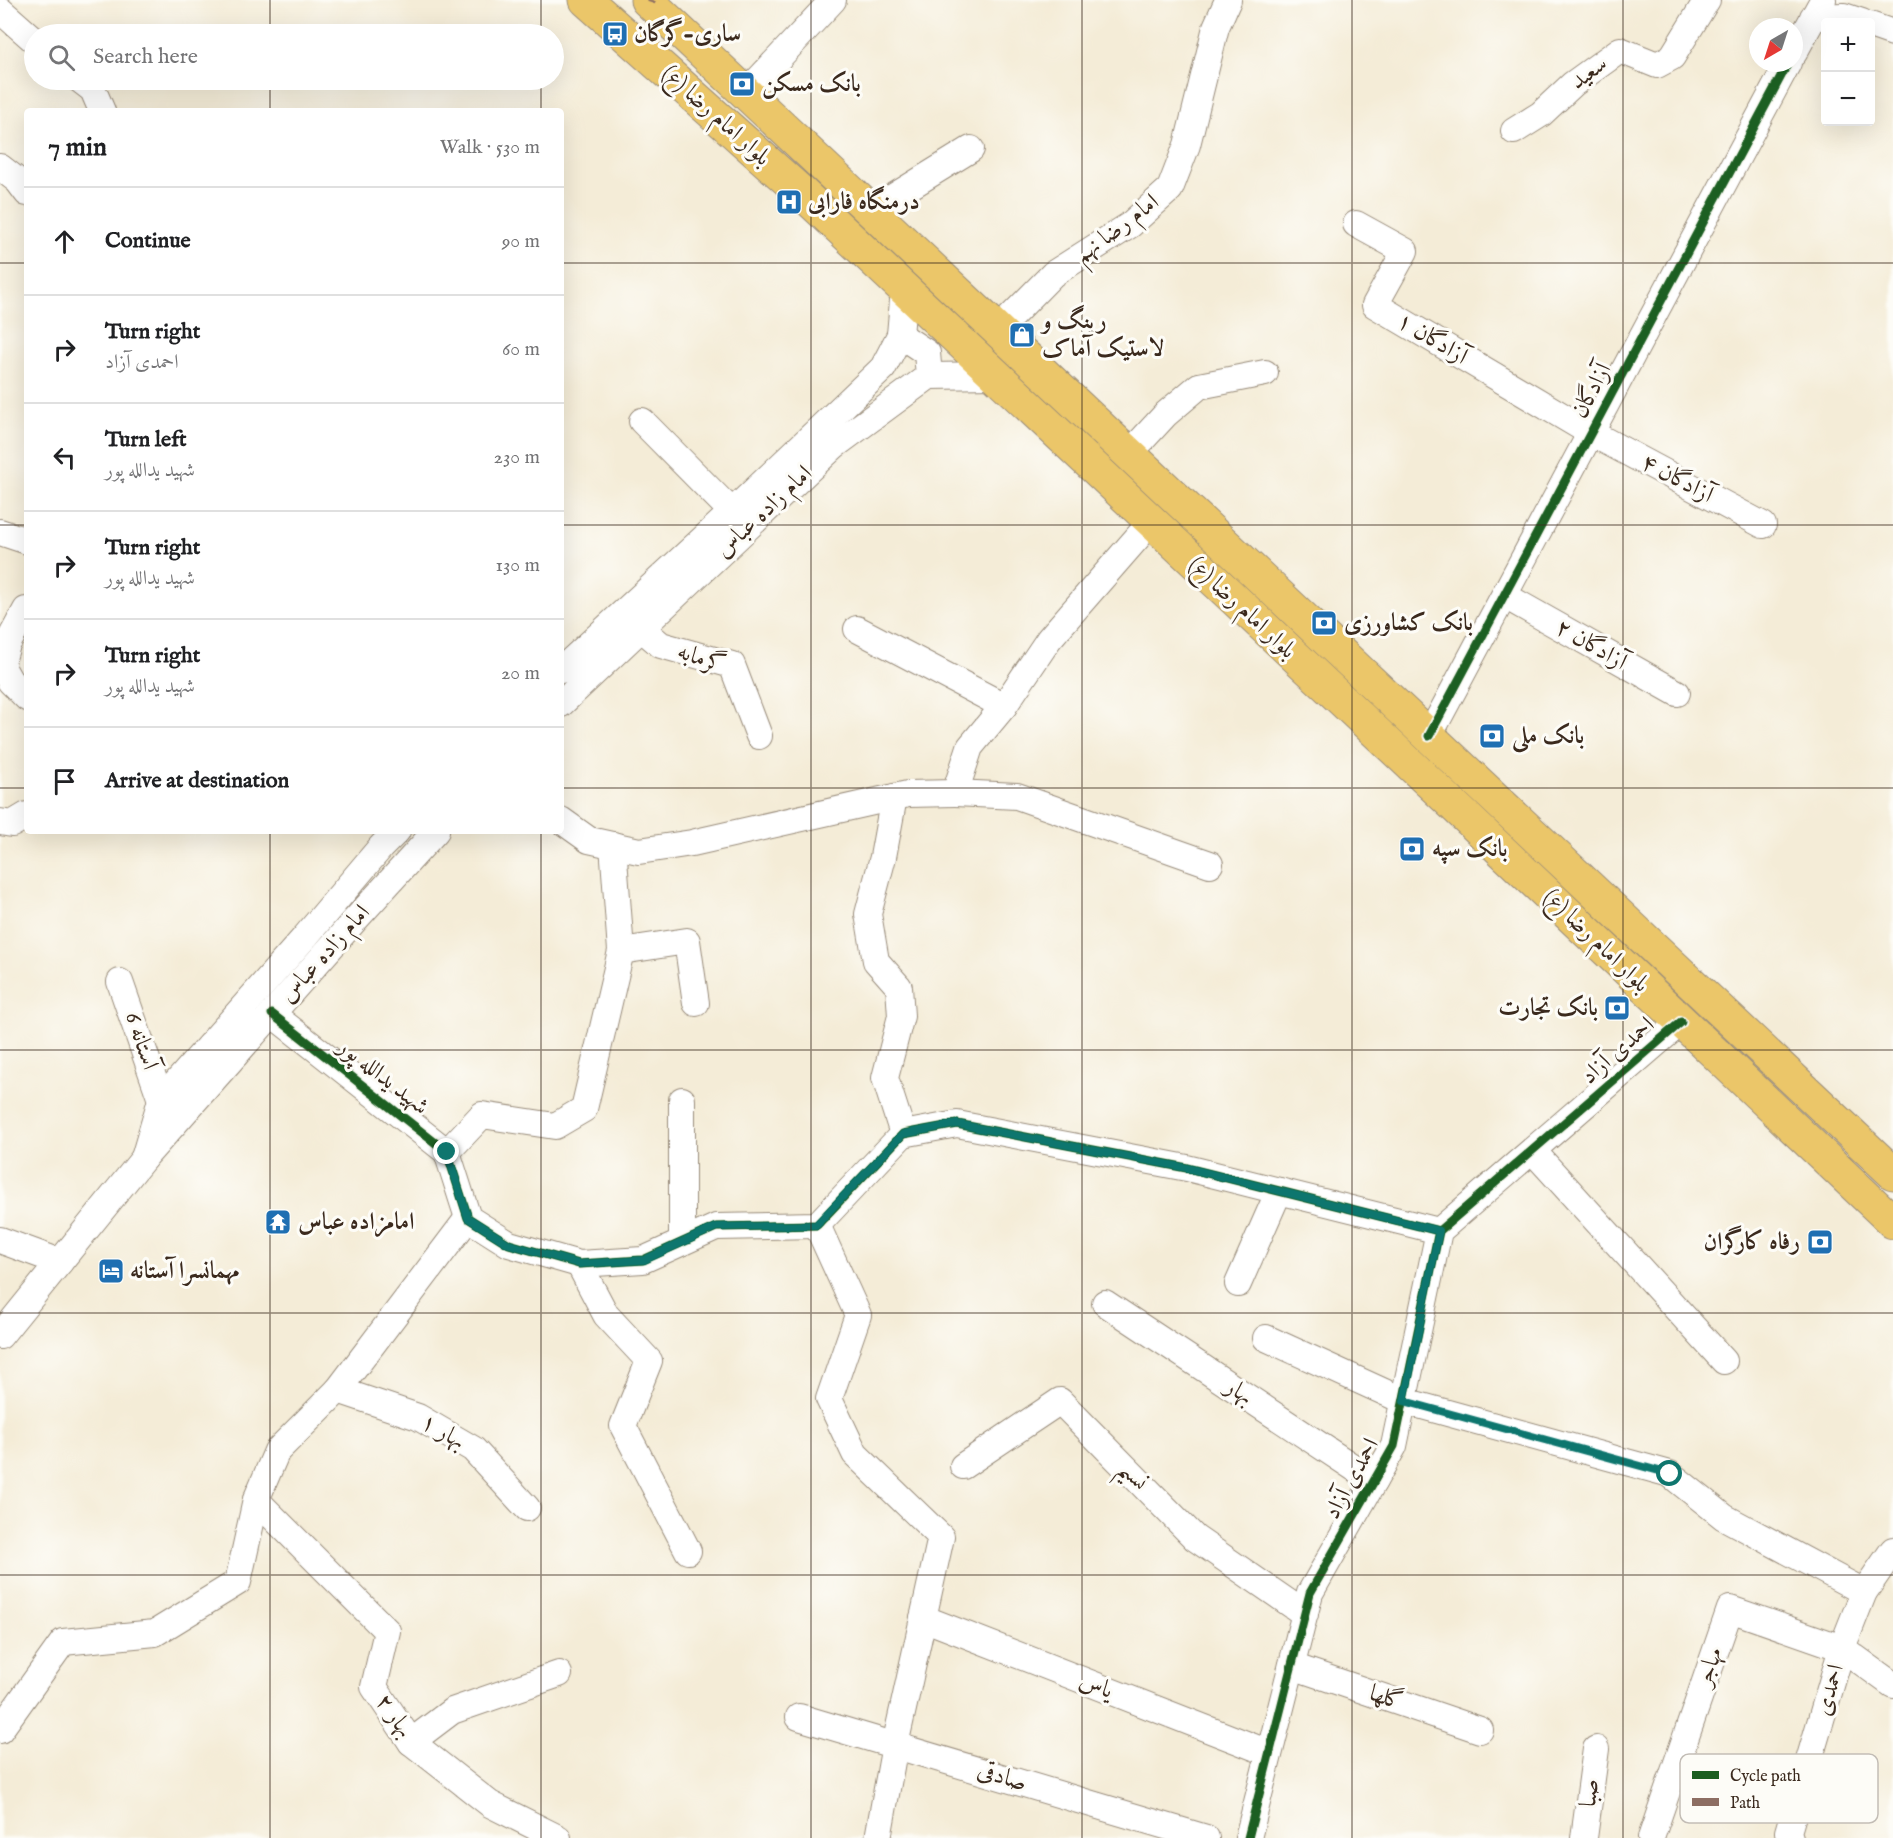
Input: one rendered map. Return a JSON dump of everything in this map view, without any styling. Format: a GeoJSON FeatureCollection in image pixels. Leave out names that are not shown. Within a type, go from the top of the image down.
{"type":"FeatureCollection","features":[{"type":"Feature","properties":{"kind":"highway","name":"بلوار امام رضا (ع)"},"geometry":{"type":"LineString","coordinates":[[586,0],[802,193],[1893,1222]]}},
{"type":"Feature","properties":{"kind":"highway","name":"بلوار امام رضا (ع)"},"geometry":{"type":"LineString","coordinates":[[650,1],[1893,1173]]}},
{"type":"Feature","properties":{"kind":"street"},"geometry":{"type":"LineString","coordinates":[[746,93],[833,0]]}},
{"type":"Feature","properties":{"kind":"street","name":"سعید"},"geometry":{"type":"LineString","coordinates":[[1514,131],[1541,114],[1573,84],[1620,50],[1657,64],[1672,57],[1707,0]]}},
{"type":"Feature","properties":{"kind":"street","name":"امام رضا نهم"},"geometry":{"type":"LineString","coordinates":[[998,330],[1053,274],[1130,225],[1170,189],[1187,145],[1216,27],[1230,3]]}},
{"type":"Feature","properties":{"kind":"street"},"geometry":{"type":"LineString","coordinates":[[1803,36],[1818,9],[1850,18]]}},
{"type":"Feature","properties":{"kind":"street"},"geometry":{"type":"LineString","coordinates":[[0,10],[24,31]]}},
{"type":"Feature","properties":{"kind":"street"},"geometry":{"type":"LineString","coordinates":[[1875,27],[1893,33]]}},
{"type":"Feature","properties":{"kind":"street","name":"آزادگان"},"geometry":{"type":"LineString","coordinates":[[1429,736],[1783,72]]}},
{"type":"Feature","properties":{"kind":"street"},"geometry":{"type":"LineString","coordinates":[[93,90],[101,108]]}},
{"type":"Feature","properties":{"kind":"street"},"geometry":{"type":"LineString","coordinates":[[872,210],[971,149]]}},
{"type":"Feature","properties":{"kind":"street","name":"آزادگان ۱"},"geometry":{"type":"LineString","coordinates":[[1356,224],[1405,250],[1375,305],[1591,433]]}},
{"type":"Feature","properties":{"kind":"street","name":"امام زاده عباس"},"geometry":{"type":"LineString","coordinates":[[564,665],[732,512],[883,368],[900,335],[904,289]]}},
{"type":"Feature","properties":{"kind":"street"},"geometry":{"type":"LineString","coordinates":[[900,335],[927,353],[929,376],[995,375]]}},
{"type":"Feature","properties":{"kind":"street"},"geometry":{"type":"LineString","coordinates":[[1130,453],[1166,414],[1199,386],[1265,373]]}},
{"type":"Feature","properties":{"kind":"street","name":"امام زاده عباس"},"geometry":{"type":"LineString","coordinates":[[564,701],[834,446],[929,376]]}},
{"type":"Feature","properties":{"kind":"street"},"geometry":{"type":"LineString","coordinates":[[642,421],[732,512]]}},
{"type":"Feature","properties":{"kind":"street","name":"آزادگان ۴"},"geometry":{"type":"LineString","coordinates":[[1591,433],[1763,525]]}},
{"type":"Feature","properties":{"kind":"street"},"geometry":{"type":"LineString","coordinates":[[955,793],[970,747],[1004,706],[1049,639],[1151,522]]}},
{"type":"Feature","properties":{"kind":"street"},"geometry":{"type":"LineString","coordinates":[[0,532],[24,540]]}},
{"type":"Feature","properties":{"kind":"street","name":"آزادگان ۲"},"geometry":{"type":"LineString","coordinates":[[1504,596],[1677,693]]}},
{"type":"Feature","properties":{"kind":"street"},"geometry":{"type":"LineString","coordinates":[[24,614],[7,645],[1,665],[10,681],[24,695]]}},
{"type":"Feature","properties":{"kind":"street","name":"گرمابه"},"geometry":{"type":"LineString","coordinates":[[641,628],[661,645],[732,665],[759,736]]}},
{"type":"Feature","properties":{"kind":"street"},"geometry":{"type":"LineString","coordinates":[[856,630],[1004,706]]}},
{"type":"Feature","properties":{"kind":"street"},"geometry":{"type":"LineString","coordinates":[[564,822],[589,840],[639,851],[692,843],[908,794],[955,793],[1017,796],[1210,864]]}},
{"type":"Feature","properties":{"kind":"street"},"geometry":{"type":"LineString","coordinates":[[894,797],[883,857],[868,914],[876,961],[899,987],[901,1016],[885,1078],[903,1134]]}},
{"type":"Feature","properties":{"kind":"street"},"geometry":{"type":"LineString","coordinates":[[0,822],[12,824],[24,818]]}},
{"type":"Feature","properties":{"kind":"street","name":"امام زاده عباس"},"geometry":{"type":"LineString","coordinates":[[144,1158],[161,1100],[394,834]]}},
{"type":"Feature","properties":{"kind":"street","name":"امام زاده عباس"},"geometry":{"type":"LineString","coordinates":[[0,1336],[144,1158],[433,834]]}},
{"type":"Feature","properties":{"kind":"street"},"geometry":{"type":"LineString","coordinates":[[613,845],[621,951],[584,1109],[555,1126],[482,1114],[447,1152],[468,1218],[509,1244],[579,1264],[644,1260],[716,1227],[816,1225],[903,1134],[957,1124],[1187,1168],[1439,1231]]}},
{"type":"Feature","properties":{"kind":"street"},"geometry":{"type":"LineString","coordinates":[[621,951],[687,941],[696,1003]]}},
{"type":"Feature","properties":{"kind":"street","name":"آستانه 6"},"geometry":{"type":"LineString","coordinates":[[120,982],[161,1100]]}},
{"type":"Feature","properties":{"kind":"street","name":"شهید یدالله پور"},"geometry":{"type":"LineString","coordinates":[[272,1014],[447,1152]]}},
{"type":"Feature","properties":{"kind":"street","name":"احمدی آزاد"},"geometry":{"type":"LineString","coordinates":[[1248,1838],[1310,1593],[1394,1446],[1439,1231],[1681,1022]]}},
{"type":"Feature","properties":{"kind":"street"},"geometry":{"type":"LineString","coordinates":[[682,1100],[682,1242]]}},
{"type":"Feature","properties":{"kind":"street"},"geometry":{"type":"LineString","coordinates":[[1533,1151],[1724,1362]]}},
{"type":"Feature","properties":{"kind":"street"},"geometry":{"type":"LineString","coordinates":[[1238,1284],[1279,1191]]}},
{"type":"Feature","properties":{"kind":"street"},"geometry":{"type":"LineString","coordinates":[[2,1721],[63,1642],[155,1633],[238,1582],[256,1500],[277,1451],[338,1390],[468,1218]]}},
{"type":"Feature","properties":{"kind":"street"},"geometry":{"type":"LineString","coordinates":[[816,1225],[858,1315],[829,1399],[855,1454],[942,1537],[895,1745],[878,1838]]}},
{"type":"Feature","properties":{"kind":"street"},"geometry":{"type":"LineString","coordinates":[[0,1240],[60,1263]]}},
{"type":"Feature","properties":{"kind":"street"},"geometry":{"type":"LineString","coordinates":[[579,1264],[606,1315],[649,1361],[623,1426],[688,1551]]}},
{"type":"Feature","properties":{"kind":"street","name":"بهار"},"geometry":{"type":"LineString","coordinates":[[1105,1304],[1374,1481]]}},
{"type":"Feature","properties":{"kind":"street"},"geometry":{"type":"LineString","coordinates":[[1266,1338],[1404,1401],[1670,1474],[1724,1517],[1864,1592]]}},
{"type":"Feature","properties":{"kind":"street","name":"بهار ۱"},"geometry":{"type":"LineString","coordinates":[[338,1390],[418,1417],[472,1449],[527,1508]]}},
{"type":"Feature","properties":{"kind":"street","name":"نسیم"},"geometry":{"type":"LineString","coordinates":[[963,1466],[1060,1401],[1195,1538],[1305,1614]]}},
{"type":"Feature","properties":{"kind":"street","name":"بهار ۲"},"geometry":{"type":"LineString","coordinates":[[256,1500],[387,1631],[374,1687],[411,1742],[490,1804],[558,1838]]}},
{"type":"Feature","properties":{"kind":"street","name":"احمدی"},"geometry":{"type":"LineString","coordinates":[[1811,1754],[1842,1648],[1864,1592],[1893,1550]]}},
{"type":"Feature","properties":{"kind":"street","name":"مهاجر"},"geometry":{"type":"LineString","coordinates":[[1651,1838],[1730,1609],[1842,1648]]}},
{"type":"Feature","properties":{"kind":"street","name":"یاس"},"geometry":{"type":"LineString","coordinates":[[923,1618],[1269,1753]]}},
{"type":"Feature","properties":{"kind":"street"},"geometry":{"type":"LineString","coordinates":[[1842,1648],[1893,1685]]}},
{"type":"Feature","properties":{"kind":"street","name":"گلها"},"geometry":{"type":"LineString","coordinates":[[1292,1666],[1480,1730]]}},
{"type":"Feature","properties":{"kind":"street"},"geometry":{"type":"LineString","coordinates":[[411,1742],[452,1711],[559,1674]]}},
{"type":"Feature","properties":{"kind":"street","name":"صادقی"},"geometry":{"type":"LineString","coordinates":[[799,1717],[1206,1838]]}},
{"type":"Feature","properties":{"kind":"street","name":"صبا"},"geometry":{"type":"LineString","coordinates":[[1584,1838],[1596,1749]]}},
{"type":"Feature","properties":{"kind":"street","name":"احمدی"},"geometry":{"type":"LineString","coordinates":[[1790,1838],[1788,1832],[1791,1823]]}},
{"type":"Feature","properties":{"kind":"cycle path"},"geometry":{"type":"LineString","coordinates":[[1429,736],[1783,72]]}},
{"type":"Feature","properties":{"kind":"cycle path"},"geometry":{"type":"LineString","coordinates":[[272,1014],[447,1152],[468,1218],[509,1244],[579,1264],[643,1260],[716,1227],[817,1225],[903,1134],[957,1124],[1187,1168],[1439,1231]]}},
{"type":"Feature","properties":{"kind":"cycle path"},"geometry":{"type":"LineString","coordinates":[[1248,1838],[1310,1593],[1394,1446],[1439,1231],[1681,1022]]}},
{"type":"Feature","properties":{"kind":"place","name":"ساری-گرگان"},"geometry":{"type":"Point","coordinates":[615,34]}},
{"type":"Feature","properties":{"kind":"place","name":"بانک مسکن"},"geometry":{"type":"Point","coordinates":[742,84]}},
{"type":"Feature","properties":{"kind":"place","name":"درمنگاه فارابی"},"geometry":{"type":"Point","coordinates":[789,202]}},
{"type":"Feature","properties":{"kind":"place","name":"رینگ و لاستیک آماک"},"geometry":{"type":"Point","coordinates":[1022,335]}},
{"type":"Feature","properties":{"kind":"place","name":"بانک کشاورزی"},"geometry":{"type":"Point","coordinates":[1324,623]}},
{"type":"Feature","properties":{"kind":"place","name":"بانک ملی"},"geometry":{"type":"Point","coordinates":[1492,736]}},
{"type":"Feature","properties":{"kind":"place","name":"بانک سپه"},"geometry":{"type":"Point","coordinates":[1412,849]}},
{"type":"Feature","properties":{"kind":"place","name":"بانک تجارت"},"geometry":{"type":"Point","coordinates":[1617,1008]}},
{"type":"Feature","properties":{"kind":"place","name":"امامزاده عباس"},"geometry":{"type":"Point","coordinates":[278,1222]}},
{"type":"Feature","properties":{"kind":"place","name":"رفاه کارگران"},"geometry":{"type":"Point","coordinates":[1820,1242]}},
{"type":"Feature","properties":{"kind":"place","name":"مهمانسرا آستانه"},"geometry":{"type":"Point","coordinates":[111,1271]}},
{"type":"Feature","properties":{"kind":"route"},"geometry":{"type":"LineString","coordinates":[[447,1152],[468,1218],[509,1244],[579,1264],[644,1260],[716,1227],[816,1225],[903,1134],[957,1124],[1187,1168],[1439,1231],[1404,1401],[1670,1474]]}}]}
